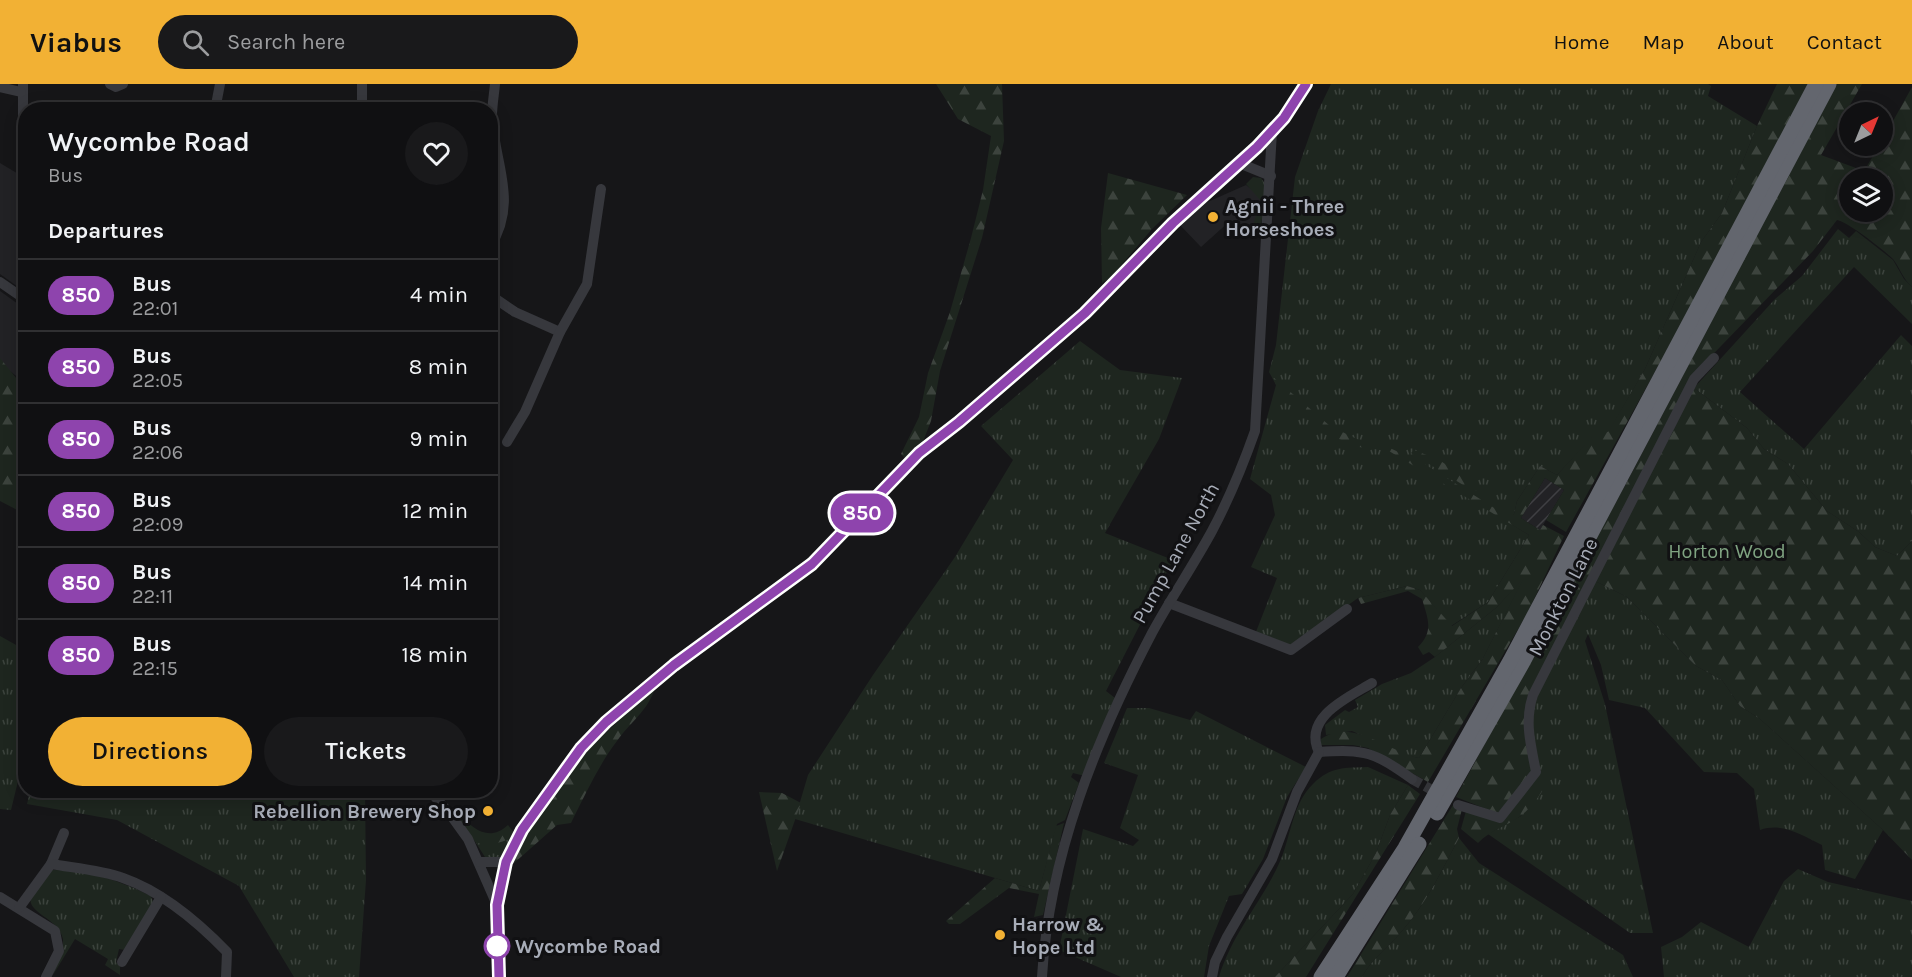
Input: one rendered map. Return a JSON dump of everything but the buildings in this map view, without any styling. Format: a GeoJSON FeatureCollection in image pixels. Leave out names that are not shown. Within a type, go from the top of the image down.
{"type":"FeatureCollection","features":[{"type":"Feature","properties":{"kind":"highway"},"geometry":{"type":"LineString","coordinates":[[1321,977],[1405,848],[1504,672],[1816,84]]}},
{"type":"Feature","properties":{"kind":"highway"},"geometry":{"type":"LineString","coordinates":[[1336,977],[1399,880],[1523,662],[1829,84]]}},
{"type":"Feature","properties":{"kind":"street"},"geometry":{"type":"LineString","coordinates":[[110,84],[116,87],[123,84]]}},
{"type":"Feature","properties":{"kind":"street"},"geometry":{"type":"LineString","coordinates":[[217,102],[220,84]]}},
{"type":"Feature","properties":{"kind":"street"},"geometry":{"type":"LineString","coordinates":[[362,84],[362,102]]}},
{"type":"Feature","properties":{"kind":"street"},"geometry":{"type":"LineString","coordinates":[[493,102],[495,84]]}},
{"type":"Feature","properties":{"kind":"street"},"geometry":{"type":"LineString","coordinates":[[499,977],[497,905],[506,862],[522,830],[581,748],[606,722],[674,665],[812,564],[919,453],[959,422],[1085,313],[1173,223],[1272,131],[1306,84]]}},
{"type":"Feature","properties":{"kind":"street"},"geometry":{"type":"LineString","coordinates":[[0,87],[22,88]]}},
{"type":"Feature","properties":{"kind":"street","name":"Pump Lane North"},"geometry":{"type":"LineString","coordinates":[[1042,977],[1045,930],[1070,819],[1129,679],[1169,603],[1212,531],[1256,431],[1272,131]]}},
{"type":"Feature","properties":{"kind":"street"},"geometry":{"type":"LineString","coordinates":[[498,152],[506,201],[498,230]]}},
{"type":"Feature","properties":{"kind":"street"},"geometry":{"type":"LineString","coordinates":[[1239,163],[1271,176]]}},
{"type":"Feature","properties":{"kind":"street"},"geometry":{"type":"LineString","coordinates":[[507,437],[536,377],[587,285],[598,193]]}},
{"type":"Feature","properties":{"kind":"street"},"geometry":{"type":"LineString","coordinates":[[0,282],[18,294]]}},
{"type":"Feature","properties":{"kind":"street"},"geometry":{"type":"LineString","coordinates":[[498,300],[515,312],[560,332]]}},
{"type":"Feature","properties":{"kind":"street","name":"Monkton Lane"},"geometry":{"type":"LineString","coordinates":[[1458,805],[1500,818],[1536,772],[1528,727],[1528,709],[1533,695],[1694,379],[1714,358]]}},
{"type":"Feature","properties":{"kind":"street"},"geometry":{"type":"LineString","coordinates":[[1169,603],[1291,651],[1347,609]]}},
{"type":"Feature","properties":{"kind":"street"},"geometry":{"type":"LineString","coordinates":[[1212,977],[1215,962],[1272,859],[1297,792],[1319,752],[1316,739],[1324,715],[1372,683]]}},
{"type":"Feature","properties":{"kind":"street"},"geometry":{"type":"LineString","coordinates":[[1319,752],[1355,749],[1369,752],[1412,779]]}},
{"type":"Feature","properties":{"kind":"street"},"geometry":{"type":"LineString","coordinates":[[436,798],[450,814],[480,862],[497,905]]}},
{"type":"Feature","properties":{"kind":"street"},"geometry":{"type":"LineString","coordinates":[[19,908],[51,864],[64,833]]}},
{"type":"Feature","properties":{"kind":"street"},"geometry":{"type":"LineString","coordinates":[[480,862],[506,862]]}},
{"type":"Feature","properties":{"kind":"street"},"geometry":{"type":"LineString","coordinates":[[51,864],[123,878],[161,897],[208,933],[227,952],[230,976]]}},
{"type":"Feature","properties":{"kind":"street"},"geometry":{"type":"LineString","coordinates":[[0,897],[55,932],[59,951],[46,977]]}},
{"type":"Feature","properties":{"kind":"street"},"geometry":{"type":"LineString","coordinates":[[123,958],[161,897]]}},
{"type":"Feature","properties":{"kind":"shaded area"},"geometry":{"type":"Polygon","coordinates":[[[0,163],[18,174],[18,287],[0,274],[0,163]]]}},
{"type":"Feature","properties":{"kind":"shaded area"},"geometry":{"type":"Polygon","coordinates":[[[1246,185],[1261,197],[1259,228],[1247,231],[1231,220],[1201,247],[1180,225],[1203,204],[1246,185]]]}},
{"type":"Feature","properties":{"kind":"shaded area"},"geometry":{"type":"Polygon","coordinates":[[[0,291],[18,304],[18,377],[0,363],[0,291]]]}},
{"type":"Feature","properties":{"kind":"shaded area"},"geometry":{"type":"Polygon","coordinates":[[[1545,478],[1564,490],[1540,530],[1521,518],[1545,478]]]}},
{"type":"Feature","properties":{"kind":"green space"},"geometry":{"type":"Polygon","coordinates":[[[936,84],[1002,84],[1004,141],[982,238],[940,371],[931,421],[922,444],[907,461],[901,454],[919,417],[928,373],[950,312],[971,238],[983,190],[991,136],[958,119],[936,84]]]}},
{"type":"Feature","properties":{"kind":"green space"},"geometry":{"type":"Polygon","coordinates":[[[1331,84],[1708,84],[1711,86],[1708,96],[1757,126],[1722,213],[1701,242],[1645,369],[1608,433],[1599,430],[1557,475],[1540,466],[1517,501],[1514,514],[1505,520],[1529,535],[1488,602],[1451,626],[1420,590],[1407,586],[1358,598],[1289,647],[1254,637],[1277,578],[1251,567],[1275,515],[1271,495],[1250,479],[1276,385],[1269,372],[1276,345],[1295,177],[1318,111],[1331,84]]]}},
{"type":"Feature","properties":{"kind":"green space"},"geometry":{"type":"Polygon","coordinates":[[[1777,84],[1808,84],[1666,352],[1566,532],[1546,520],[1564,490],[1545,478],[1521,518],[1540,530],[1543,525],[1564,536],[1527,614],[1428,782],[1368,748],[1353,745],[1320,745],[1321,739],[1333,733],[1357,733],[1419,758],[1461,688],[1482,660],[1523,579],[1497,607],[1435,657],[1429,652],[1423,655],[1418,647],[1428,630],[1428,619],[1422,599],[1408,591],[1361,604],[1358,598],[1407,586],[1420,590],[1452,626],[1488,602],[1529,535],[1389,451],[1359,447],[1339,439],[1276,385],[1273,377],[1330,426],[1359,440],[1392,449],[1426,465],[1507,516],[1514,514],[1517,501],[1540,466],[1557,475],[1599,429],[1608,432],[1645,369],[1701,242],[1722,213],[1757,126],[1777,84]]]}},
{"type":"Feature","properties":{"kind":"green space"},"geometry":{"type":"Polygon","coordinates":[[[1836,84],[1862,84],[1852,102],[1839,102],[1839,124],[1821,155],[1856,168],[1839,168],[1839,221],[1837,220],[1813,251],[1692,376],[1531,693],[1534,771],[1499,814],[1456,797],[1629,478],[1836,84]]]}},
{"type":"Feature","properties":{"kind":"green space"},"geometry":{"type":"Polygon","coordinates":[[[1912,87],[1912,287],[1893,259],[1842,222],[1893,222],[1893,168],[1866,168],[1873,156],[1893,156],[1893,121],[1912,87]]]}},
{"type":"Feature","properties":{"kind":"green space"},"geometry":{"type":"Polygon","coordinates":[[[1108,173],[1187,195],[1152,229],[1111,277],[1102,283],[1101,228],[1108,173]]]}},
{"type":"Feature","properties":{"kind":"green space"},"geometry":{"type":"Polygon","coordinates":[[[1253,177],[1261,178],[1266,188],[1261,225],[1253,225],[1261,201],[1246,184],[1253,177]]]}},
{"type":"Feature","properties":{"kind":"green space"},"geometry":{"type":"Polygon","coordinates":[[[1838,229],[1849,238],[1856,231],[1893,260],[1904,279],[1912,287],[1912,324],[1854,267],[1740,392],[1804,449],[1901,335],[1912,346],[1912,541],[1897,556],[1875,547],[1859,532],[1827,511],[1788,464],[1764,449],[1747,428],[1694,388],[1775,299],[1802,276],[1838,229]]]}},
{"type":"Feature","properties":{"kind":"green space"},"geometry":{"type":"Polygon","coordinates":[[[1080,341],[1120,370],[1182,378],[1159,439],[1105,533],[1173,560],[1106,691],[1115,698],[1085,776],[1073,773],[1071,777],[1079,783],[1065,820],[1057,824],[1039,891],[795,819],[808,775],[873,675],[955,557],[1013,460],[981,426],[1080,341]]]}},
{"type":"Feature","properties":{"kind":"green space"},"geometry":{"type":"Polygon","coordinates":[[[0,358],[18,380],[18,510],[0,501],[0,358]]]}},
{"type":"Feature","properties":{"kind":"green space","name":"Horton Wood"},"geometry":{"type":"Polygon","coordinates":[[[1694,388],[1747,428],[1764,449],[1788,464],[1827,511],[1859,532],[1875,547],[1897,556],[1912,541],[1912,860],[1883,830],[1760,719],[1740,706],[1722,680],[1696,666],[1627,597],[1595,581],[1694,388]]]}},
{"type":"Feature","properties":{"kind":"green space"},"geometry":{"type":"Polygon","coordinates":[[[1414,450],[1439,460],[1478,485],[1482,491],[1473,491],[1411,453],[1414,450]]]}},
{"type":"Feature","properties":{"kind":"green space"},"geometry":{"type":"Polygon","coordinates":[[[1525,576],[1482,660],[1461,688],[1419,758],[1405,755],[1352,731],[1326,735],[1325,725],[1345,710],[1349,712],[1358,707],[1355,700],[1382,684],[1411,673],[1435,657],[1497,607],[1525,576]]]}},
{"type":"Feature","properties":{"kind":"green space"},"geometry":{"type":"Polygon","coordinates":[[[1595,581],[1627,597],[1696,666],[1722,680],[1740,706],[1760,719],[1883,830],[1855,879],[1825,870],[1822,845],[1784,829],[1760,830],[1754,789],[1737,773],[1704,772],[1645,708],[1609,700],[1601,665],[1588,634],[1585,641],[1605,704],[1653,933],[1630,933],[1488,834],[1521,816],[1552,773],[1539,773],[1532,731],[1532,705],[1595,581]]]}},
{"type":"Feature","properties":{"kind":"green space"},"geometry":{"type":"Polygon","coordinates":[[[0,636],[18,646],[18,781],[11,810],[0,809],[0,636]]]}},
{"type":"Feature","properties":{"kind":"green space"},"geometry":{"type":"Polygon","coordinates":[[[655,688],[648,703],[604,760],[571,823],[557,825],[513,864],[532,823],[591,746],[655,688]]]}},
{"type":"Feature","properties":{"kind":"green space"},"geometry":{"type":"Polygon","coordinates":[[[1127,708],[1149,708],[1190,720],[1196,711],[1306,767],[1287,797],[1263,859],[1242,894],[1229,896],[1209,946],[1204,977],[1121,977],[1059,950],[1083,829],[1133,846],[1139,840],[1120,828],[1138,775],[1104,763],[1127,708]]]}},
{"type":"Feature","properties":{"kind":"green space"},"geometry":{"type":"Polygon","coordinates":[[[1368,767],[1408,785],[1390,815],[1376,853],[1353,894],[1275,977],[1219,977],[1240,930],[1274,874],[1297,810],[1306,792],[1320,778],[1332,771],[1368,767]]]}},
{"type":"Feature","properties":{"kind":"green space"},"geometry":{"type":"Polygon","coordinates":[[[1539,773],[1553,773],[1536,801],[1522,815],[1478,843],[1461,829],[1466,811],[1502,820],[1539,773]]]}},
{"type":"Feature","properties":{"kind":"green space"},"geometry":{"type":"Polygon","coordinates":[[[1408,785],[1420,794],[1306,977],[1275,977],[1353,894],[1376,853],[1390,815],[1408,785]]]}},
{"type":"Feature","properties":{"kind":"green space"},"geometry":{"type":"Polygon","coordinates":[[[759,792],[782,793],[801,803],[777,871],[759,792]]]}},
{"type":"Feature","properties":{"kind":"green space"},"geometry":{"type":"Polygon","coordinates":[[[28,798],[365,798],[366,880],[359,977],[294,977],[239,886],[117,820],[27,804],[28,798]]]}},
{"type":"Feature","properties":{"kind":"green space"},"geometry":{"type":"Polygon","coordinates":[[[1453,805],[1462,809],[1457,829],[1459,838],[1426,898],[1411,921],[1362,977],[1347,977],[1453,805]]]}},
{"type":"Feature","properties":{"kind":"green space"},"geometry":{"type":"Polygon","coordinates":[[[460,814],[470,825],[482,832],[495,833],[508,825],[514,833],[502,842],[476,843],[457,817],[460,814]]]}},
{"type":"Feature","properties":{"kind":"green space"},"geometry":{"type":"Polygon","coordinates":[[[1064,823],[1043,915],[1034,917],[1039,894],[1009,888],[960,924],[949,924],[946,921],[995,878],[1039,891],[1056,826],[1064,823]]]}},
{"type":"Feature","properties":{"kind":"green space"},"geometry":{"type":"Polygon","coordinates":[[[514,833],[500,859],[485,857],[476,843],[510,838],[514,833]]]}},
{"type":"Feature","properties":{"kind":"green space"},"geometry":{"type":"Polygon","coordinates":[[[1459,838],[1479,863],[1623,955],[1633,977],[1362,977],[1419,910],[1459,838]]]}},
{"type":"Feature","properties":{"kind":"green space"},"geometry":{"type":"Polygon","coordinates":[[[1798,869],[1828,882],[1912,901],[1912,977],[1664,977],[1661,947],[1682,937],[1701,922],[1749,947],[1784,881],[1798,869]]]}},
{"type":"Feature","properties":{"kind":"green space"},"geometry":{"type":"Polygon","coordinates":[[[50,870],[103,877],[151,896],[153,902],[125,950],[119,949],[116,962],[120,966],[120,975],[105,965],[108,959],[75,939],[53,975],[61,953],[63,939],[56,926],[38,912],[31,903],[32,894],[50,870]]]}},
{"type":"Feature","properties":{"kind":"tunnel"},"geometry":{"type":"LineString","coordinates":[[1412,779],[1441,795]]}},
{"type":"Feature","properties":{"kind":"bus line","name":"850"},"geometry":{"type":"LineString","coordinates":[[499,977],[497,905],[506,862],[522,830],[581,748],[606,722],[674,665],[812,564],[919,453],[959,422],[1085,313],[1173,223],[1257,147],[1284,118],[1306,84]]}},
{"type":"Feature","properties":{"kind":"place","name":"Agnii - Three Horseshoes"},"geometry":{"type":"Point","coordinates":[1213,217]}},
{"type":"Feature","properties":{"kind":"place","name":"Rebellion Brewery Shop"},"geometry":{"type":"Point","coordinates":[488,811]}},
{"type":"Feature","properties":{"kind":"place","name":"Harrow & Hope Ltd"},"geometry":{"type":"Point","coordinates":[1000,935]}},
{"type":"Feature","properties":{"kind":"place","name":"Wycombe Road"},"geometry":{"type":"Point","coordinates":[497,946]}}]}
